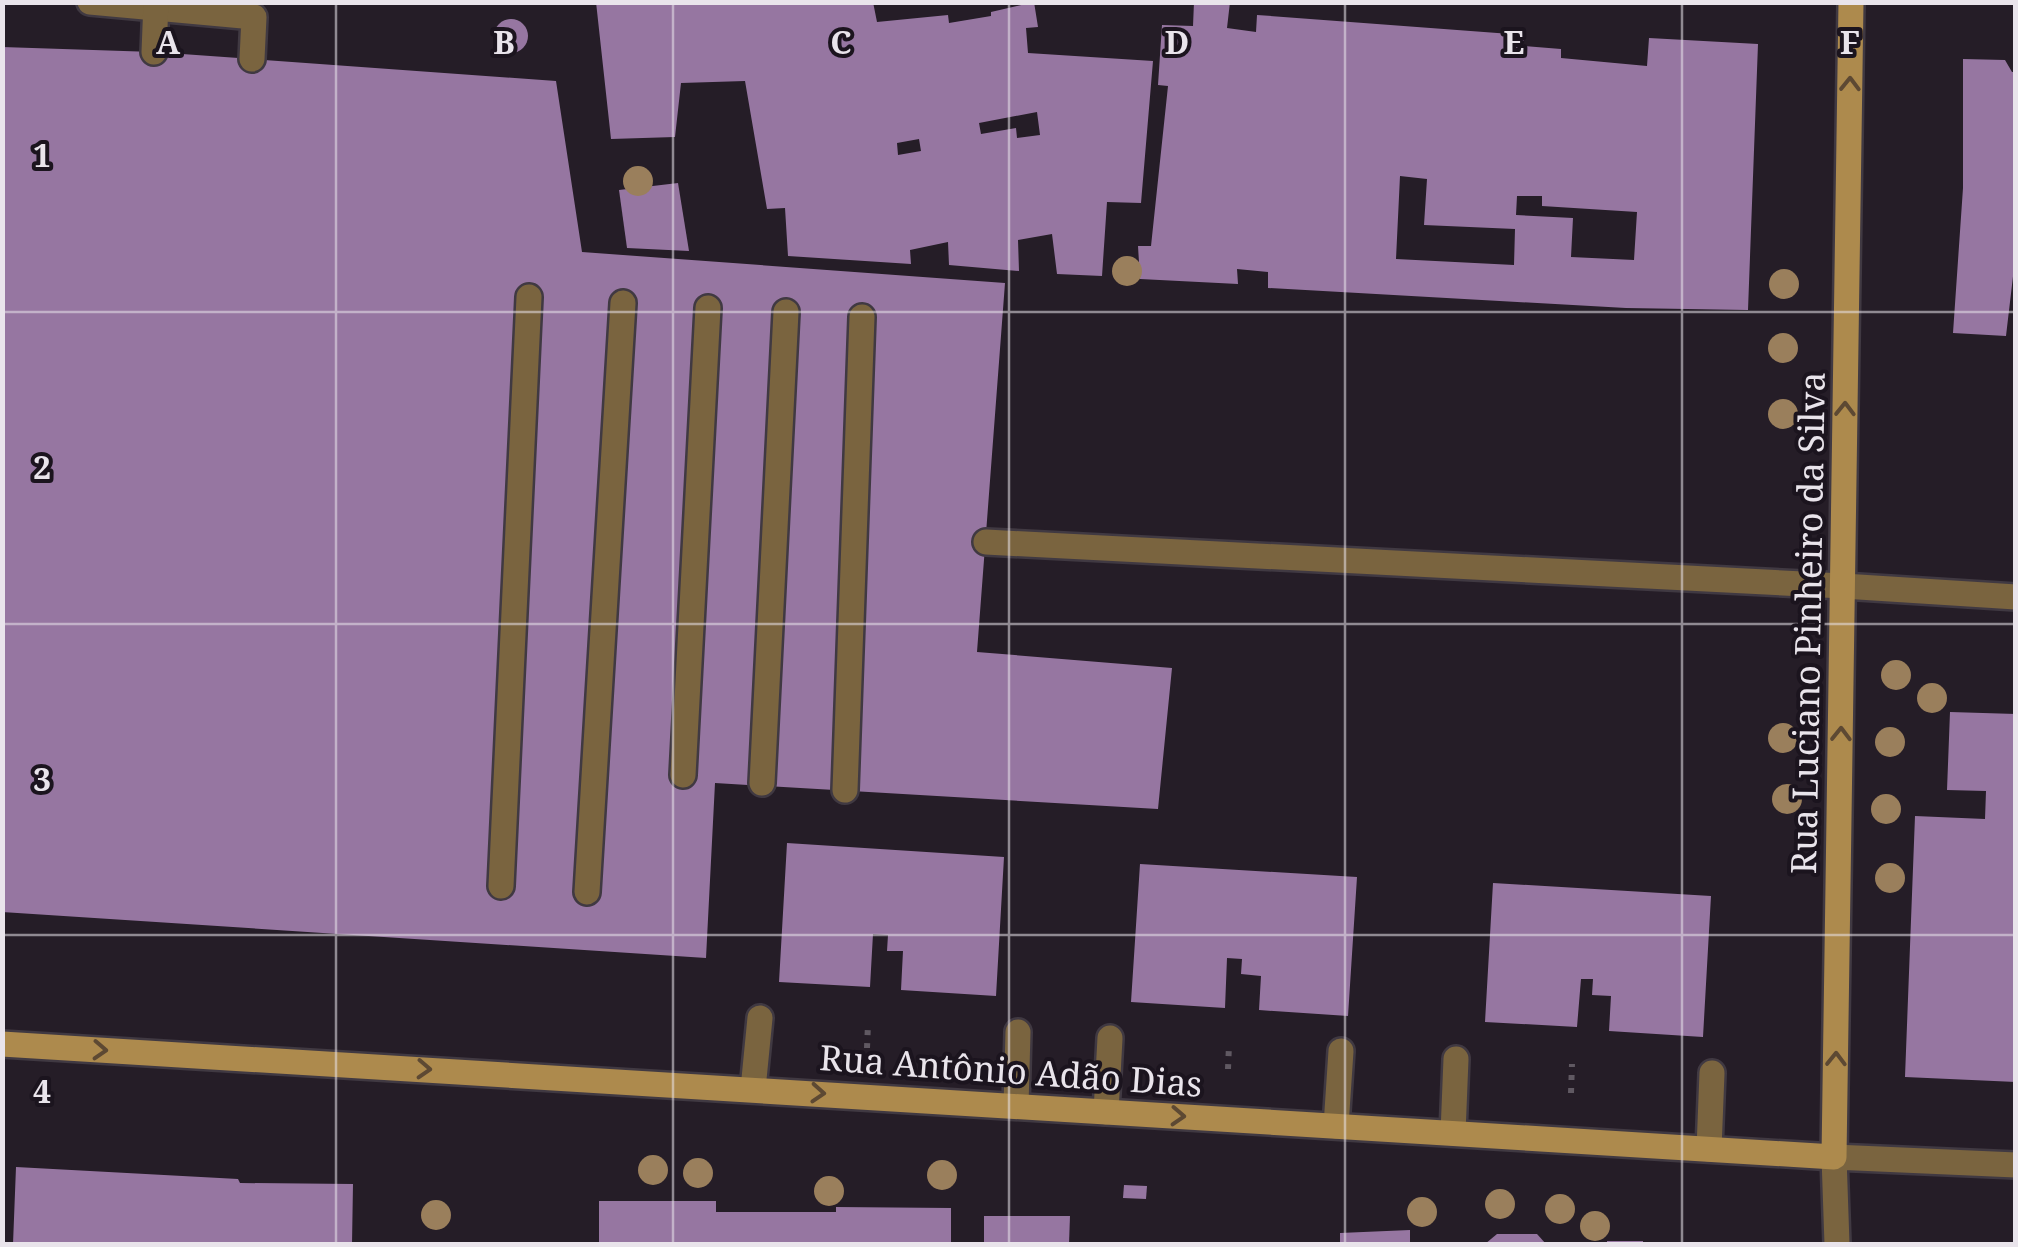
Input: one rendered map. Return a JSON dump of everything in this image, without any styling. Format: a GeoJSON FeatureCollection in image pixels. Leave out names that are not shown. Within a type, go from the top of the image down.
{"type":"FeatureCollection","features":[{"type":"Feature","properties":{"kind":"main road","name":"Rua Luciano Pinheiro da Silva"},"geometry":{"type":"LineString","coordinates":[[1834,1157],[1850,2]]}},
{"type":"Feature","properties":{"kind":"main road","name":"Rua Antônio Adão Dias"},"geometry":{"type":"LineString","coordinates":[[2,1044],[1834,1157]]}},
{"type":"Feature","properties":{"kind":"street"},"geometry":{"type":"LineString","coordinates":[[90,2],[158,4],[254,18],[252,59]]}},
{"type":"Feature","properties":{"kind":"street"},"geometry":{"type":"LineString","coordinates":[[154,52],[158,4]]}},
{"type":"Feature","properties":{"kind":"street"},"geometry":{"type":"LineString","coordinates":[[501,886],[530,297]]}},
{"type":"Feature","properties":{"kind":"street"},"geometry":{"type":"LineString","coordinates":[[587,892],[623,303]]}},
{"type":"Feature","properties":{"kind":"street"},"geometry":{"type":"LineString","coordinates":[[683,776],[708,308]]}},
{"type":"Feature","properties":{"kind":"street"},"geometry":{"type":"LineString","coordinates":[[762,782],[786,312]]}},
{"type":"Feature","properties":{"kind":"street"},"geometry":{"type":"LineString","coordinates":[[845,790],[862,317]]}},
{"type":"Feature","properties":{"kind":"street"},"geometry":{"type":"LineString","coordinates":[[986,542],[2016,597]]}},
{"type":"Feature","properties":{"kind":"street"},"geometry":{"type":"LineString","coordinates":[[754,1089],[760,1018]]}},
{"type":"Feature","properties":{"kind":"street"},"geometry":{"type":"LineString","coordinates":[[1016,1106],[1018,1032]]}},
{"type":"Feature","properties":{"kind":"street"},"geometry":{"type":"LineString","coordinates":[[1106,1112],[1110,1038]]}},
{"type":"Feature","properties":{"kind":"street"},"geometry":{"type":"LineString","coordinates":[[1336,1126],[1340,1052]]}},
{"type":"Feature","properties":{"kind":"street"},"geometry":{"type":"LineString","coordinates":[[1453,1133],[1456,1058]]}},
{"type":"Feature","properties":{"kind":"street"},"geometry":{"type":"LineString","coordinates":[[1709,1148],[1712,1073]]}},
{"type":"Feature","properties":{"kind":"street","name":"Rua Antônio Adão Dias"},"geometry":{"type":"LineString","coordinates":[[1834,1157],[2016,1165]]}},
{"type":"Feature","properties":{"kind":"street","name":"Rua Luciano Pinheiro da Silva"},"geometry":{"type":"LineString","coordinates":[[1834,1157],[1838,1244]]}},
{"type":"Feature","properties":{"kind":"building"},"geometry":{"type":"Polygon","coordinates":[[[596,2],[873,2],[877,22],[948,15],[949,23],[991,16],[991,12],[1034,2],[1038,27],[1026,28],[1028,53],[1153,61],[1141,203],[1107,202],[1102,276],[1057,274],[1052,234],[1018,240],[1019,271],[949,265],[948,242],[910,250],[911,264],[788,256],[785,208],[767,209],[745,81],[681,83],[675,137],[611,139],[596,2]],[[1037,112],[979,123],[981,134],[1016,128],[1017,138],[1040,135],[1037,112]],[[919,139],[897,143],[898,155],[921,151],[919,139]]]}},
{"type":"Feature","properties":{"kind":"building"},"geometry":{"type":"Polygon","coordinates":[[[1194,2],[1230,2],[1227,28],[1256,32],[1257,15],[1524,35],[1524,46],[1561,49],[1561,58],[1647,66],[1649,38],[1758,44],[1748,310],[1626,308],[1268,288],[1268,272],[1237,269],[1238,284],[1140,279],[1138,246],[1151,246],[1168,86],[1158,85],[1162,25],[1193,26],[1194,2]],[[1400,176],[1396,259],[1514,265],[1515,229],[1424,225],[1427,179],[1400,176]],[[1517,196],[1516,215],[1573,218],[1571,257],[1634,260],[1637,212],[1542,206],[1542,196],[1517,196]]]}},
{"type":"Feature","properties":{"kind":"building"},"geometry":{"type":"Polygon","coordinates":[[[511,19],[523,24],[528,36],[523,48],[511,53],[499,48],[494,36],[499,24],[511,19]]]}},
{"type":"Feature","properties":{"kind":"building"},"geometry":{"type":"Polygon","coordinates":[[[2,47],[154,52],[556,81],[582,252],[1005,283],[977,652],[1172,668],[1158,809],[715,783],[706,958],[2,912],[2,47]]]}},
{"type":"Feature","properties":{"kind":"building"},"geometry":{"type":"Polygon","coordinates":[[[1963,59],[2005,60],[2016,72],[2016,251],[2006,336],[1953,333],[1963,188],[1963,59]]]}},
{"type":"Feature","properties":{"kind":"building"},"geometry":{"type":"Polygon","coordinates":[[[678,183],[689,251],[627,248],[619,190],[678,183]]]}},
{"type":"Feature","properties":{"kind":"building"},"geometry":{"type":"Polygon","coordinates":[[[1950,712],[2016,714],[2016,1082],[1905,1077],[1915,816],[1985,819],[1986,791],[1947,790],[1950,712]]]}},
{"type":"Feature","properties":{"kind":"building"},"geometry":{"type":"Polygon","coordinates":[[[787,843],[1004,857],[996,996],[901,990],[903,951],[887,951],[888,935],[873,934],[870,987],[779,982],[787,843]]]}},
{"type":"Feature","properties":{"kind":"building"},"geometry":{"type":"Polygon","coordinates":[[[1140,864],[1357,877],[1348,1016],[1259,1010],[1261,976],[1241,974],[1242,959],[1227,958],[1225,1008],[1131,1002],[1140,864]]]}},
{"type":"Feature","properties":{"kind":"building"},"geometry":{"type":"Polygon","coordinates":[[[1493,883],[1711,896],[1703,1037],[1609,1031],[1611,996],[1592,995],[1593,979],[1581,979],[1577,1027],[1485,1022],[1493,883]]]}},
{"type":"Feature","properties":{"kind":"building"},"geometry":{"type":"Polygon","coordinates":[[[16,1167],[238,1179],[240,1183],[353,1184],[352,1244],[13,1244],[16,1167]]]}},
{"type":"Feature","properties":{"kind":"building"},"geometry":{"type":"Polygon","coordinates":[[[1124,1185],[1147,1186],[1146,1199],[1123,1198],[1124,1185]]]}},
{"type":"Feature","properties":{"kind":"building"},"geometry":{"type":"Polygon","coordinates":[[[599,1201],[716,1201],[716,1212],[951,1208],[951,1244],[599,1244],[599,1201]]]}},
{"type":"Feature","properties":{"kind":"building"},"geometry":{"type":"Polygon","coordinates":[[[984,1216],[1070,1216],[1069,1244],[984,1244],[984,1216]]]}},
{"type":"Feature","properties":{"kind":"building"},"geometry":{"type":"Polygon","coordinates":[[[1410,1230],[1410,1244],[1340,1244],[1340,1233],[1410,1230]]]}},
{"type":"Feature","properties":{"kind":"building"},"geometry":{"type":"Polygon","coordinates":[[[1497,1234],[1537,1234],[1546,1244],[1485,1244],[1497,1234]]]}},
{"type":"Feature","properties":{"kind":"building"},"geometry":{"type":"Polygon","coordinates":[[[1643,1241],[1643,1244],[1607,1244],[1643,1241]]]}}]}
